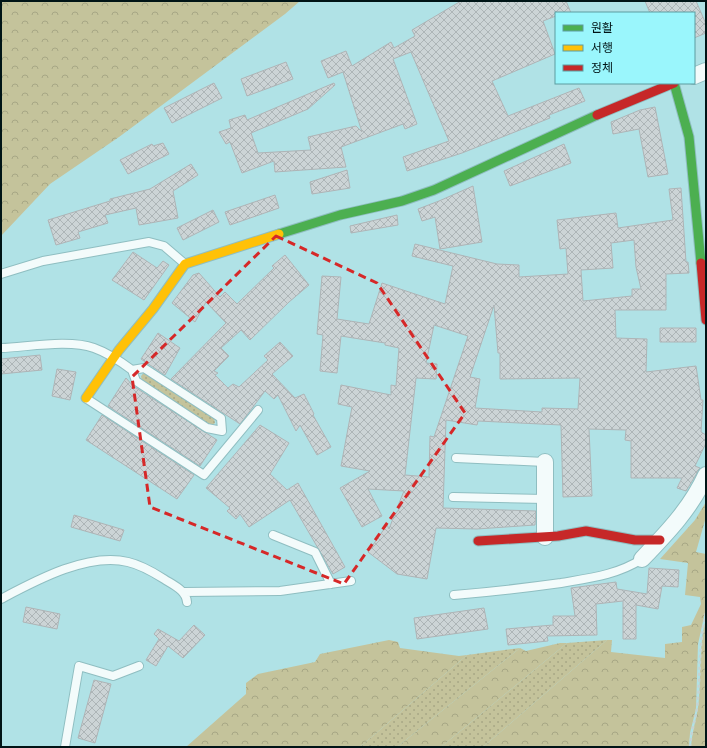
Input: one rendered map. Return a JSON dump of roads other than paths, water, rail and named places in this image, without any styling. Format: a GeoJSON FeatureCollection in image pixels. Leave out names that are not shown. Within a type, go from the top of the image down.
{"type":"FeatureCollection","features":[{"type":"Feature","properties":{"kind":"street"},"geometry":{"type":"LineString","coordinates":[[695,76],[706,71]]}},
{"type":"Feature","properties":{"kind":"street"},"geometry":{"type":"LineString","coordinates":[[86,398],[114,357],[153,309],[185,264],[340,215],[402,201],[434,190],[583,121],[671,84]]}},
{"type":"Feature","properties":{"kind":"street"},"geometry":{"type":"LineString","coordinates":[[674,84],[689,137],[706,320]]}},
{"type":"Feature","properties":{"kind":"street"},"geometry":{"type":"LineString","coordinates":[[545,462],[545,537]]}},
{"type":"Feature","properties":{"kind":"street"},"geometry":{"type":"LineString","coordinates":[[642,559],[686,512],[699,491],[706,475]]}},
{"type":"Feature","properties":{"kind":"street"},"geometry":{"type":"LineString","coordinates":[[478,541],[545,537],[586,531],[635,540],[660,540]]}},
{"type":"Feature","properties":{"kind":"lane"},"geometry":{"type":"LineString","coordinates":[[1,274],[43,261],[149,242],[164,246],[185,264]]}},
{"type":"Feature","properties":{"kind":"lane"},"geometry":{"type":"LineString","coordinates":[[1,348],[69,345],[93,348],[114,357],[132,370],[136,382],[207,428],[222,431],[233,438]]}},
{"type":"Feature","properties":{"kind":"lane"},"geometry":{"type":"LineString","coordinates":[[132,370],[144,368],[220,418],[222,431]]}},
{"type":"Feature","properties":{"kind":"lane"},"geometry":{"type":"LineString","coordinates":[[86,398],[204,475],[233,438],[258,410]]}},
{"type":"Feature","properties":{"kind":"lane"},"geometry":{"type":"LineString","coordinates":[[456,458],[545,462]]}},
{"type":"Feature","properties":{"kind":"lane"},"geometry":{"type":"LineString","coordinates":[[453,497],[545,499]]}},
{"type":"Feature","properties":{"kind":"lane"},"geometry":{"type":"LineString","coordinates":[[273,535],[315,552],[331,584]]}},
{"type":"Feature","properties":{"kind":"lane"},"geometry":{"type":"LineString","coordinates":[[454,595],[531,587],[602,576],[627,568],[642,559]]}},
{"type":"Feature","properties":{"kind":"lane"},"geometry":{"type":"LineString","coordinates":[[1,599],[42,579],[85,563],[108,560],[139,565],[184,592],[280,590],[350,582]]}},
{"type":"Feature","properties":{"kind":"lane"},"geometry":{"type":"LineString","coordinates":[[184,592],[187,602]]}},
{"type":"Feature","properties":{"kind":"lane"},"geometry":{"type":"LineString","coordinates":[[65,747],[79,666],[113,676],[139,666]]}}]}
